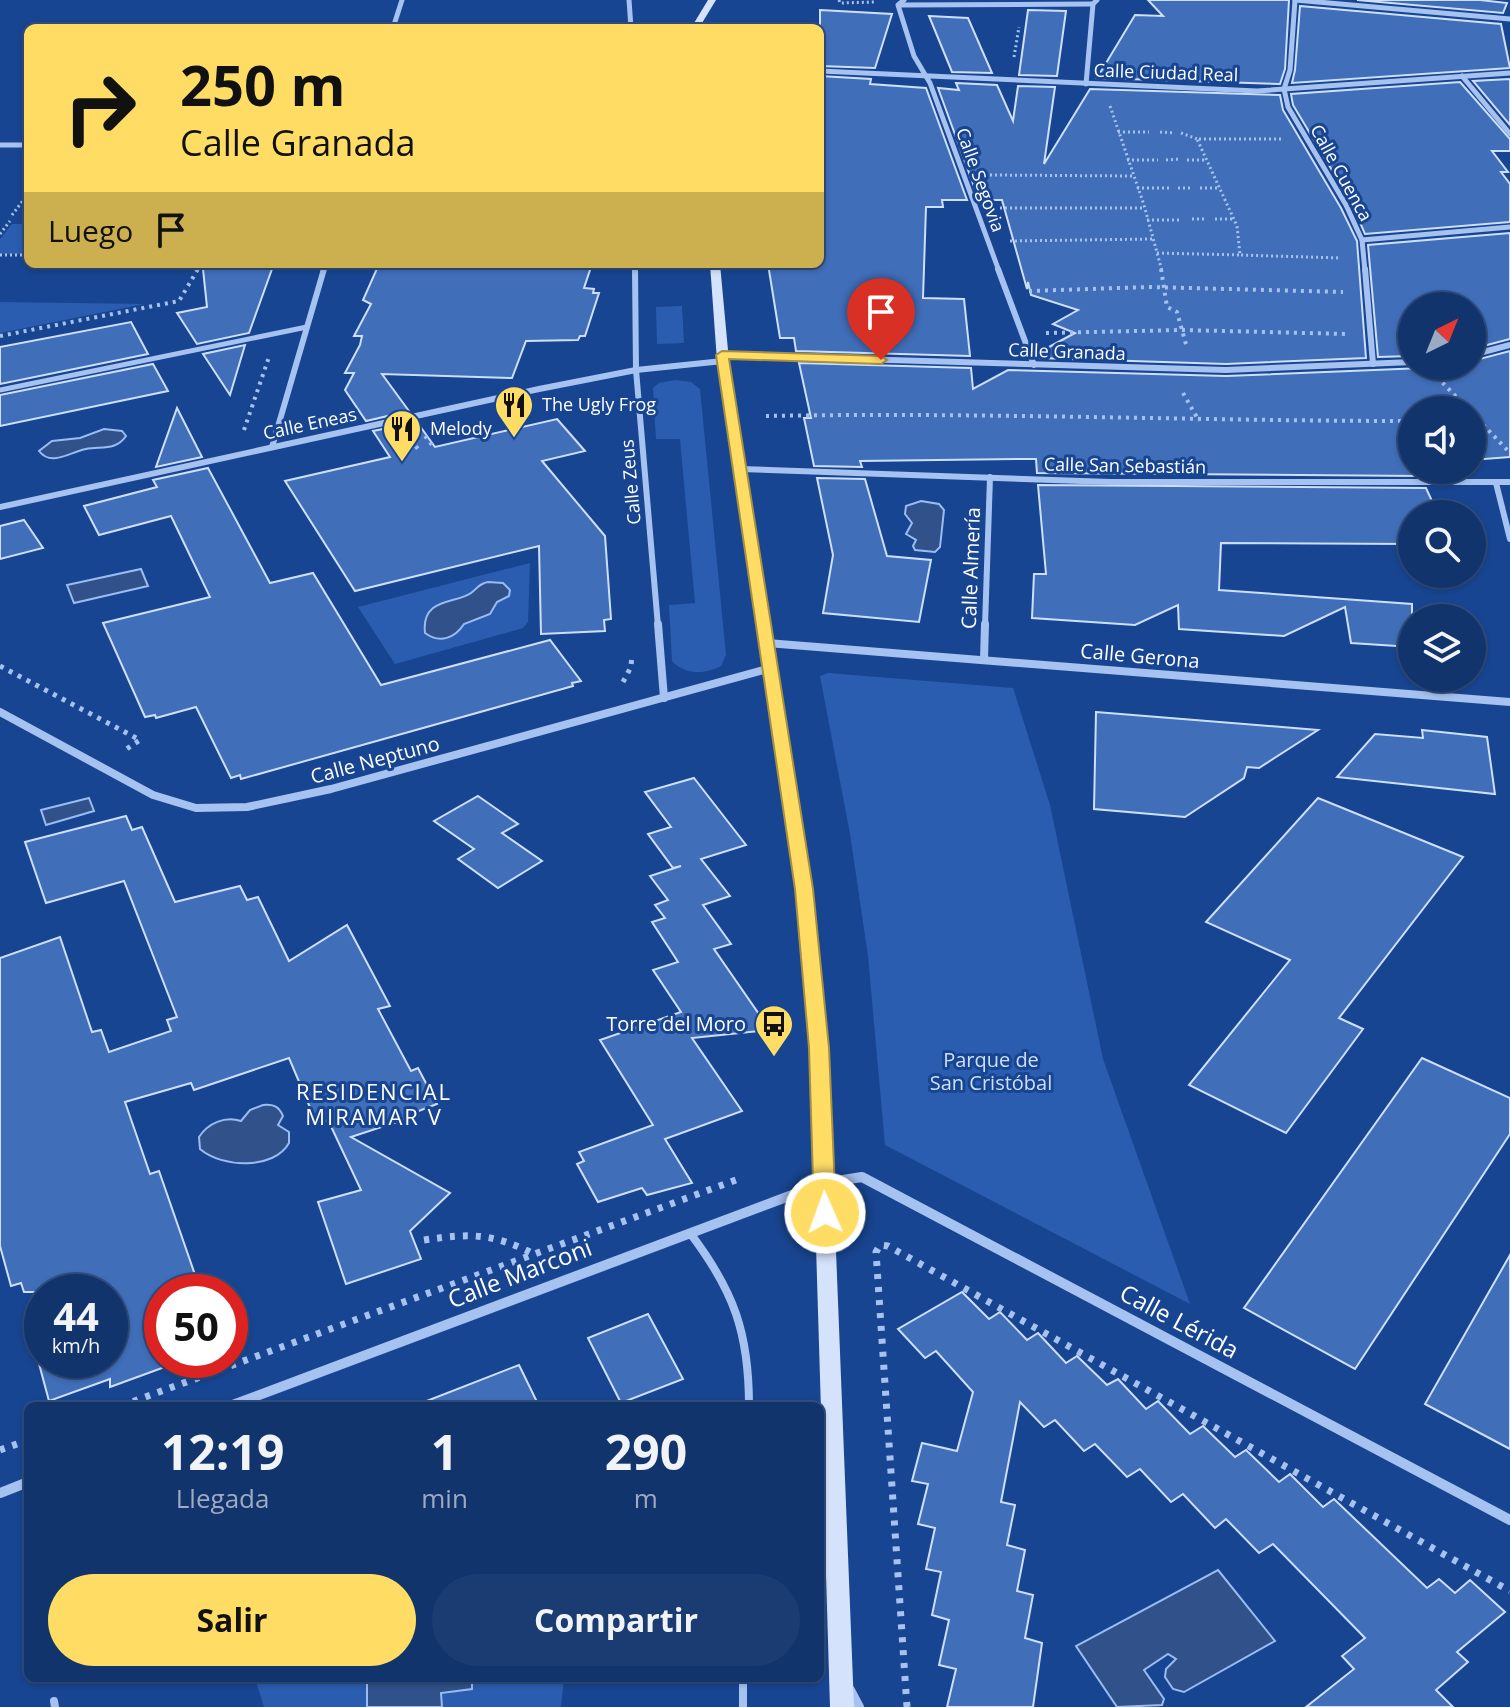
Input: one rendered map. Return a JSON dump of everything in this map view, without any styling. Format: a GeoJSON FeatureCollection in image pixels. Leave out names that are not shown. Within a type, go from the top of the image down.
{"type":"FeatureCollection","features":[{"type":"Feature","properties":{"kind":"main road"},"geometry":{"type":"LineString","coordinates":[[697,24],[712,0]]}},
{"type":"Feature","properties":{"kind":"main road"},"geometry":{"type":"LineString","coordinates":[[715,268],[722,358],[804,889],[819,1048],[842,1707]]}},
{"type":"Feature","properties":{"kind":"street"},"geometry":{"type":"LineString","coordinates":[[394,24],[402,0]]}},
{"type":"Feature","properties":{"kind":"street"},"geometry":{"type":"LineString","coordinates":[[629,0],[631,24]]}},
{"type":"Feature","properties":{"kind":"street"},"geometry":{"type":"LineString","coordinates":[[1284,89],[1290,70],[1295,0],[1510,19]]}},
{"type":"Feature","properties":{"kind":"street","name":"Calle Segovia"},"geometry":{"type":"LineString","coordinates":[[1034,365],[930,83],[913,53],[901,2],[1095,2]]}},
{"type":"Feature","properties":{"kind":"street"},"geometry":{"type":"LineString","coordinates":[[1086,84],[1095,2]]}},
{"type":"Feature","properties":{"kind":"street","name":"Calle Ciudad Real"},"geometry":{"type":"LineString","coordinates":[[824,71],[1248,91],[1510,73]]}},
{"type":"Feature","properties":{"kind":"street"},"geometry":{"type":"LineString","coordinates":[[1462,76],[1510,134]]}},
{"type":"Feature","properties":{"kind":"street","name":"Calle Cuenca"},"geometry":{"type":"LineString","coordinates":[[1284,89],[1288,107],[1346,205],[1362,240],[1373,364]]}},
{"type":"Feature","properties":{"kind":"street"},"geometry":{"type":"LineString","coordinates":[[0,145],[24,145]]}},
{"type":"Feature","properties":{"kind":"street"},"geometry":{"type":"LineString","coordinates":[[1362,240],[1510,227]]}},
{"type":"Feature","properties":{"kind":"street"},"geometry":{"type":"LineString","coordinates":[[272,447],[324,268]]}},
{"type":"Feature","properties":{"kind":"street","name":"Calle Zeus"},"geometry":{"type":"LineString","coordinates":[[635,268],[636,370],[664,698]]}},
{"type":"Feature","properties":{"kind":"street"},"geometry":{"type":"LineString","coordinates":[[1486,351],[1510,345]]}},
{"type":"Feature","properties":{"kind":"street","name":"Calle Granada"},"geometry":{"type":"LineString","coordinates":[[722,358],[1226,370],[1398,363]]}},
{"type":"Feature","properties":{"kind":"street","name":"Calle Eneas"},"geometry":{"type":"LineString","coordinates":[[0,507],[636,370],[722,358]]}},
{"type":"Feature","properties":{"kind":"street","name":"Calle San Sebastián"},"geometry":{"type":"LineString","coordinates":[[740,469],[1127,482],[1510,482]]}},
{"type":"Feature","properties":{"kind":"street","name":"Calle Almería"},"geometry":{"type":"LineString","coordinates":[[984,660],[990,477]]}},
{"type":"Feature","properties":{"kind":"street"},"geometry":{"type":"LineString","coordinates":[[1496,483],[1510,539]]}},
{"type":"Feature","properties":{"kind":"street","name":"Calle Gerona"},"geometry":{"type":"LineString","coordinates":[[767,643],[1510,702]]}},
{"type":"Feature","properties":{"kind":"street","name":"Calle Neptuno"},"geometry":{"type":"LineString","coordinates":[[0,712],[153,795],[173,803],[221,809],[247,807],[331,789],[771,668]]}},
{"type":"Feature","properties":{"kind":"street","name":"Calle Lérida"},"geometry":{"type":"LineString","coordinates":[[824,1183],[862,1177],[1510,1520]]}},
{"type":"Feature","properties":{"kind":"street","name":"Calle Marconi"},"geometry":{"type":"LineString","coordinates":[[241,1402],[824,1183]]}},
{"type":"Feature","properties":{"kind":"street"},"geometry":{"type":"LineString","coordinates":[[0,1493],[24,1484]]}},
{"type":"Feature","properties":{"kind":"street"},"geometry":{"type":"LineString","coordinates":[[841,1674],[859,1707]]}},
{"type":"Feature","properties":{"kind":"lane"},"geometry":{"type":"LineString","coordinates":[[0,390],[307,327]]}},
{"type":"Feature","properties":{"kind":"lane"},"geometry":{"type":"LineString","coordinates":[[690,1233],[712,1260],[734,1300],[748,1346],[749,1402]]}},
{"type":"Feature","properties":{"kind":"lane"},"geometry":{"type":"LineString","coordinates":[[743,1682],[743,1707]]}},
{"type":"Feature","properties":{"kind":"path"},"geometry":{"type":"LineString","coordinates":[[839,0],[840,3],[877,2]]}},
{"type":"Feature","properties":{"kind":"path"},"geometry":{"type":"LineString","coordinates":[[1010,82],[1024,4]]}},
{"type":"Feature","properties":{"kind":"path"},"geometry":{"type":"LineString","coordinates":[[1110,105],[1157,253],[1167,307],[1177,312],[1190,358]]}},
{"type":"Feature","properties":{"kind":"path"},"geometry":{"type":"LineString","coordinates":[[1118,132],[1149,132]]}},
{"type":"Feature","properties":{"kind":"path"},"geometry":{"type":"LineString","coordinates":[[1160,132],[1174,133]]}},
{"type":"Feature","properties":{"kind":"path"},"geometry":{"type":"LineString","coordinates":[[1181,133],[1197,139],[1292,139]]}},
{"type":"Feature","properties":{"kind":"path"},"geometry":{"type":"LineString","coordinates":[[1197,139],[1234,219],[1240,255]]}},
{"type":"Feature","properties":{"kind":"path"},"geometry":{"type":"LineString","coordinates":[[1166,160],[1181,159]]}},
{"type":"Feature","properties":{"kind":"path"},"geometry":{"type":"LineString","coordinates":[[1127,160],[1158,160]]}},
{"type":"Feature","properties":{"kind":"path"},"geometry":{"type":"LineString","coordinates":[[1187,160],[1207,160]]}},
{"type":"Feature","properties":{"kind":"path"},"geometry":{"type":"LineString","coordinates":[[988,175],[1133,176]]}},
{"type":"Feature","properties":{"kind":"path"},"geometry":{"type":"LineString","coordinates":[[1137,188],[1170,188]]}},
{"type":"Feature","properties":{"kind":"path"},"geometry":{"type":"LineString","coordinates":[[1178,188],[1193,188]]}},
{"type":"Feature","properties":{"kind":"path"},"geometry":{"type":"LineString","coordinates":[[1200,188],[1220,188]]}},
{"type":"Feature","properties":{"kind":"path"},"geometry":{"type":"LineString","coordinates":[[12,215],[24,199]]}},
{"type":"Feature","properties":{"kind":"path"},"geometry":{"type":"LineString","coordinates":[[986,208],[1143,208]]}},
{"type":"Feature","properties":{"kind":"path"},"geometry":{"type":"LineString","coordinates":[[1192,219],[1207,219]]}},
{"type":"Feature","properties":{"kind":"path"},"geometry":{"type":"LineString","coordinates":[[1215,219],[1234,219]]}},
{"type":"Feature","properties":{"kind":"path"},"geometry":{"type":"LineString","coordinates":[[1147,220],[1180,220]]}},
{"type":"Feature","properties":{"kind":"path"},"geometry":{"type":"LineString","coordinates":[[0,234],[10,221]]}},
{"type":"Feature","properties":{"kind":"path"},"geometry":{"type":"LineString","coordinates":[[999,241],[1153,239]]}},
{"type":"Feature","properties":{"kind":"path"},"geometry":{"type":"LineString","coordinates":[[1157,253],[1332,257]]}},
{"type":"Feature","properties":{"kind":"path"},"geometry":{"type":"LineString","coordinates":[[0,255],[24,255]]}},
{"type":"Feature","properties":{"kind":"path"},"geometry":{"type":"LineString","coordinates":[[0,336],[179,301],[199,268]]}},
{"type":"Feature","properties":{"kind":"path"},"geometry":{"type":"LineString","coordinates":[[1034,291],[1165,288],[1333,292]]}},
{"type":"Feature","properties":{"kind":"path"},"geometry":{"type":"LineString","coordinates":[[1053,333],[1182,330],[1335,334]]}},
{"type":"Feature","properties":{"kind":"path"},"geometry":{"type":"LineString","coordinates":[[238,435],[250,419],[276,333]]}},
{"type":"Feature","properties":{"kind":"path"},"geometry":{"type":"LineString","coordinates":[[1440,380],[1455,396]]}},
{"type":"Feature","properties":{"kind":"path"},"geometry":{"type":"LineString","coordinates":[[1180,388],[1199,421]]}},
{"type":"Feature","properties":{"kind":"path"},"geometry":{"type":"LineString","coordinates":[[766,416],[932,413],[1199,421],[1398,421]]}},
{"type":"Feature","properties":{"kind":"path"},"geometry":{"type":"LineString","coordinates":[[1486,428],[1510,453]]}},
{"type":"Feature","properties":{"kind":"path"},"geometry":{"type":"LineString","coordinates":[[617,687],[631,667],[631,644]]}},
{"type":"Feature","properties":{"kind":"path"},"geometry":{"type":"LineString","coordinates":[[0,666],[140,740],[117,755]]}},
{"type":"Feature","properties":{"kind":"path"},"geometry":{"type":"LineString","coordinates":[[132,1402],[736,1180]]}},
{"type":"Feature","properties":{"kind":"path"},"geometry":{"type":"LineString","coordinates":[[424,1240],[468,1234],[497,1235],[536,1255]]}},
{"type":"Feature","properties":{"kind":"path"},"geometry":{"type":"LineString","coordinates":[[907,1707],[876,1252],[880,1245],[888,1246],[1510,1591]]}},
{"type":"Feature","properties":{"kind":"path"},"geometry":{"type":"LineString","coordinates":[[0,1450],[24,1441]]}},
{"type":"Feature","properties":{"kind":"green space"},"geometry":{"type":"Polygon","coordinates":[[[12,224],[24,224],[24,254],[0,254],[0,239],[12,224]]]}},
{"type":"Feature","properties":{"kind":"green space"},"geometry":{"type":"Polygon","coordinates":[[[0,302],[144,304],[0,333],[0,302]]]}},
{"type":"Feature","properties":{"kind":"green space"},"geometry":{"type":"Polygon","coordinates":[[[682,306],[684,343],[657,344],[656,307],[682,306]]]}},
{"type":"Feature","properties":{"kind":"green space"},"geometry":{"type":"Polygon","coordinates":[[[675,380],[691,382],[700,389],[726,655],[721,666],[701,672],[683,669],[672,661],[669,605],[695,603],[680,439],[656,439],[653,388],[659,383],[675,380]]]}},
{"type":"Feature","properties":{"kind":"green space"},"geometry":{"type":"Polygon","coordinates":[[[530,563],[528,622],[523,628],[395,664],[358,607],[530,563]]]}},
{"type":"Feature","properties":{"kind":"green space","name":"Parque de San Cristóbal"},"geometry":{"type":"Polygon","coordinates":[[[828,673],[1013,688],[1050,805],[1103,1059],[1190,1304],[885,1145],[868,956],[850,834],[820,676],[828,673]]]}},
{"type":"Feature","properties":{"kind":"green space"},"geometry":{"type":"Polygon","coordinates":[[[256,1682],[564,1682],[561,1707],[264,1707],[256,1682]]]}},
{"type":"Feature","properties":{"kind":"shaded area"},"geometry":{"type":"Polygon","coordinates":[[[104,429],[122,431],[126,436],[113,446],[86,449],[61,457],[49,458],[39,451],[52,441],[80,438],[104,429]]]}},
{"type":"Feature","properties":{"kind":"shaded area"},"geometry":{"type":"Polygon","coordinates":[[[921,501],[939,504],[944,510],[940,547],[935,552],[915,550],[916,540],[906,534],[912,523],[905,514],[906,506],[921,501]]]}},
{"type":"Feature","properties":{"kind":"shaded area"},"geometry":{"type":"Polygon","coordinates":[[[141,569],[148,586],[74,603],[67,585],[141,569]]]}},
{"type":"Feature","properties":{"kind":"shaded area"},"geometry":{"type":"Polygon","coordinates":[[[488,582],[503,583],[510,590],[509,596],[497,602],[490,614],[464,624],[447,638],[436,638],[425,633],[425,621],[434,607],[465,596],[488,582]]]}},
{"type":"Feature","properties":{"kind":"shaded area"},"geometry":{"type":"Polygon","coordinates":[[[89,798],[94,811],[46,825],[41,810],[89,798]]]}},
{"type":"Feature","properties":{"kind":"shaded area"},"geometry":{"type":"Polygon","coordinates":[[[263,1105],[275,1106],[283,1116],[278,1125],[289,1132],[289,1143],[282,1152],[260,1162],[234,1163],[200,1149],[199,1137],[207,1128],[223,1120],[241,1121],[250,1110],[263,1105]]]}},
{"type":"Feature","properties":{"kind":"shaded area"},"geometry":{"type":"Polygon","coordinates":[[[1218,1570],[1275,1641],[1184,1692],[1173,1689],[1165,1677],[1166,1669],[1176,1659],[1168,1654],[1144,1670],[1164,1699],[1162,1705],[1117,1707],[1076,1646],[1218,1570]]]}},
{"type":"Feature","properties":{"kind":"shaded area"},"geometry":{"type":"Polygon","coordinates":[[[367,1682],[472,1682],[472,1689],[441,1693],[442,1707],[367,1707],[367,1682]]]}},
{"type":"Feature","properties":{"kind":"building"},"geometry":{"type":"Polygon","coordinates":[[[1148,0],[1289,0],[1285,69],[1280,84],[1097,78],[1135,15],[1163,16],[1148,0]]]}},
{"type":"Feature","properties":{"kind":"building"},"geometry":{"type":"Polygon","coordinates":[[[1357,0],[1480,0],[1507,3],[1503,13],[1357,0]]]}},
{"type":"Feature","properties":{"kind":"building"},"geometry":{"type":"Polygon","coordinates":[[[1300,6],[1501,24],[1510,68],[1292,83],[1300,6]]]}},
{"type":"Feature","properties":{"kind":"building"},"geometry":{"type":"Polygon","coordinates":[[[820,10],[892,14],[875,68],[824,66],[824,24],[820,24],[820,10]]]}},
{"type":"Feature","properties":{"kind":"building"},"geometry":{"type":"Polygon","coordinates":[[[1028,10],[1066,11],[1057,76],[1019,75],[1028,10]]]}},
{"type":"Feature","properties":{"kind":"building"},"geometry":{"type":"Polygon","coordinates":[[[929,16],[968,18],[992,73],[952,72],[929,16]]]}},
{"type":"Feature","properties":{"kind":"building"},"geometry":{"type":"Polygon","coordinates":[[[824,76],[871,79],[870,84],[926,88],[967,200],[942,200],[943,207],[926,207],[923,298],[964,299],[970,356],[796,351],[794,338],[780,338],[769,268],[824,268],[824,76]]]}},
{"type":"Feature","properties":{"kind":"building"},"geometry":{"type":"Polygon","coordinates":[[[1510,79],[1510,125],[1473,81],[1510,79]]]}},
{"type":"Feature","properties":{"kind":"building"},"geometry":{"type":"Polygon","coordinates":[[[1460,82],[1510,139],[1510,151],[1492,151],[1508,172],[1501,172],[1510,184],[1510,222],[1365,234],[1351,202],[1293,105],[1291,94],[1460,82]]]}},
{"type":"Feature","properties":{"kind":"building"},"geometry":{"type":"Polygon","coordinates":[[[956,83],[997,85],[1013,121],[1018,86],[1055,87],[1044,164],[1090,89],[1280,95],[1283,110],[1357,241],[1366,358],[1226,364],[1038,358],[1036,354],[1075,333],[1053,324],[1078,310],[1031,295],[1002,200],[979,200],[938,88],[959,90],[956,83]]]}},
{"type":"Feature","properties":{"kind":"building"},"geometry":{"type":"Polygon","coordinates":[[[1510,233],[1510,339],[1486,345],[1486,292],[1398,292],[1398,356],[1378,357],[1368,245],[1510,233]]]}},
{"type":"Feature","properties":{"kind":"building"},"geometry":{"type":"Polygon","coordinates":[[[377,268],[591,268],[584,288],[599,293],[585,336],[580,336],[578,340],[526,341],[512,378],[382,374],[409,411],[366,421],[345,390],[354,373],[345,373],[362,336],[354,336],[371,304],[363,300],[377,268]]]}},
{"type":"Feature","properties":{"kind":"building"},"geometry":{"type":"Polygon","coordinates":[[[203,269],[272,269],[249,333],[197,344],[177,313],[207,307],[203,269]]]}},
{"type":"Feature","properties":{"kind":"building"},"geometry":{"type":"Polygon","coordinates":[[[131,322],[148,354],[0,384],[0,347],[131,322]]]}},
{"type":"Feature","properties":{"kind":"building"},"geometry":{"type":"Polygon","coordinates":[[[245,345],[230,395],[203,354],[245,345]]]}},
{"type":"Feature","properties":{"kind":"building"},"geometry":{"type":"Polygon","coordinates":[[[1510,351],[1510,457],[1486,459],[1486,396],[1398,396],[1398,476],[1037,473],[1036,459],[860,461],[862,467],[814,466],[804,418],[811,418],[799,363],[971,368],[973,389],[1008,370],[1226,376],[1398,369],[1398,380],[1486,380],[1486,357],[1510,351]]]}},
{"type":"Feature","properties":{"kind":"building"},"geometry":{"type":"Polygon","coordinates":[[[153,364],[168,391],[0,426],[0,395],[153,364]]]}},
{"type":"Feature","properties":{"kind":"building"},"geometry":{"type":"Polygon","coordinates":[[[177,408],[202,457],[156,467],[177,408]]]}},
{"type":"Feature","properties":{"kind":"building"},"geometry":{"type":"Polygon","coordinates":[[[557,419],[585,451],[542,461],[605,536],[611,619],[604,620],[605,631],[541,634],[539,546],[355,591],[285,481],[390,457],[373,431],[417,422],[435,447],[557,419]]]}},
{"type":"Feature","properties":{"kind":"building"},"geometry":{"type":"Polygon","coordinates":[[[208,468],[270,583],[313,573],[381,685],[550,640],[581,681],[572,683],[573,686],[241,779],[240,775],[231,778],[196,707],[156,718],[155,715],[145,717],[103,623],[210,597],[171,516],[99,535],[84,506],[157,487],[153,480],[208,468]]]}},
{"type":"Feature","properties":{"kind":"building"},"geometry":{"type":"Polygon","coordinates":[[[817,478],[865,479],[887,556],[931,560],[919,622],[823,613],[833,555],[817,478]]]}},
{"type":"Feature","properties":{"kind":"building"},"geometry":{"type":"Polygon","coordinates":[[[1038,485],[1426,488],[1432,500],[1398,500],[1398,544],[1221,543],[1219,590],[1412,604],[1398,604],[1398,646],[1351,643],[1345,607],[1284,636],[1179,629],[1178,605],[1135,625],[1032,618],[1034,574],[1046,574],[1038,485]]]}},
{"type":"Feature","properties":{"kind":"building"},"geometry":{"type":"Polygon","coordinates":[[[24,520],[43,548],[0,559],[0,526],[24,520]]]}},
{"type":"Feature","properties":{"kind":"building"},"geometry":{"type":"Polygon","coordinates":[[[1096,712],[1318,730],[1259,768],[1247,767],[1244,778],[1185,817],[1094,809],[1096,712]]]}},
{"type":"Feature","properties":{"kind":"building"},"geometry":{"type":"Polygon","coordinates":[[[1422,730],[1487,737],[1495,794],[1337,777],[1375,734],[1423,738],[1422,730]]]}},
{"type":"Feature","properties":{"kind":"building"},"geometry":{"type":"Polygon","coordinates":[[[694,778],[746,845],[701,859],[730,896],[703,905],[731,944],[714,949],[770,1030],[692,1038],[742,1111],[665,1139],[692,1183],[647,1195],[642,1188],[598,1202],[577,1164],[584,1161],[579,1152],[653,1125],[600,1040],[681,1012],[653,970],[678,962],[652,922],[665,918],[655,905],[668,900],[650,876],[681,866],[673,868],[648,834],[671,827],[645,792],[694,778]]]}},
{"type":"Feature","properties":{"kind":"building"},"geometry":{"type":"Polygon","coordinates":[[[478,796],[518,824],[502,833],[542,861],[498,888],[458,859],[474,849],[434,821],[478,796]]]}},
{"type":"Feature","properties":{"kind":"building"},"geometry":{"type":"Polygon","coordinates":[[[1318,798],[1463,857],[1339,1018],[1363,1029],[1286,1133],[1189,1085],[1290,960],[1206,922],[1318,798]]]}},
{"type":"Feature","properties":{"kind":"building"},"geometry":{"type":"Polygon","coordinates":[[[126,816],[132,830],[142,827],[175,902],[240,886],[247,900],[258,897],[289,961],[347,925],[390,1006],[378,1009],[411,1071],[418,1068],[437,1104],[416,1112],[418,1115],[351,1137],[450,1193],[410,1231],[421,1259],[346,1284],[318,1202],[361,1190],[328,1120],[317,1124],[289,1058],[194,1090],[191,1083],[125,1102],[150,1174],[159,1171],[195,1274],[144,1274],[144,1375],[110,1387],[110,1379],[49,1401],[43,1378],[128,1378],[128,1274],[24,1274],[24,1292],[21,1283],[11,1286],[0,1246],[0,958],[60,937],[92,1032],[101,1030],[109,1052],[171,1031],[167,1020],[177,1017],[124,881],[46,903],[25,842],[126,816]]]}},
{"type":"Feature","properties":{"kind":"building"},"geometry":{"type":"Polygon","coordinates":[[[1422,1058],[1510,1098],[1510,1134],[1355,1369],[1244,1308],[1422,1058]]]}},
{"type":"Feature","properties":{"kind":"building"},"geometry":{"type":"Polygon","coordinates":[[[1510,1255],[1510,1449],[1425,1404],[1510,1255]]]}},
{"type":"Feature","properties":{"kind":"building"},"geometry":{"type":"Polygon","coordinates":[[[962,1292],[989,1319],[1000,1312],[1027,1340],[1038,1333],[1066,1363],[1077,1356],[1107,1385],[1118,1379],[1146,1409],[1158,1401],[1190,1434],[1203,1426],[1235,1457],[1246,1450],[1279,1482],[1290,1474],[1323,1507],[1334,1499],[1427,1588],[1439,1579],[1455,1593],[1470,1580],[1505,1612],[1457,1652],[1468,1662],[1436,1690],[1453,1707],[1306,1707],[1354,1669],[1342,1656],[1365,1638],[1273,1544],[1259,1553],[1226,1519],[1215,1528],[1183,1494],[1171,1502],[1140,1469],[1127,1477],[1095,1444],[1084,1451],[1055,1420],[1044,1427],[1020,1402],[1001,1502],[1015,1505],[1007,1545],[1025,1550],[1017,1591],[1033,1595],[1025,1638],[1042,1643],[1033,1707],[947,1707],[956,1669],[939,1665],[949,1620],[932,1615],[941,1572],[926,1569],[935,1528],[918,1524],[928,1484],[912,1481],[922,1443],[957,1451],[973,1392],[936,1351],[925,1358],[898,1329],[962,1292]]]}},
{"type":"Feature","properties":{"kind":"building"},"geometry":{"type":"Polygon","coordinates":[[[648,1314],[683,1379],[620,1402],[588,1338],[648,1314]]]}},
{"type":"Feature","properties":{"kind":"building"},"geometry":{"type":"Polygon","coordinates":[[[519,1365],[537,1402],[424,1402],[519,1365]]]}},
{"type":"Feature","properties":{"kind":"place","name":"The Ugly Frog"},"geometry":{"type":"Point","coordinates":[514,439]}},
{"type":"Feature","properties":{"kind":"place","name":"Melody"},"geometry":{"type":"Point","coordinates":[402,463]}},
{"type":"Feature","properties":{"kind":"place","name":"Torre del Moro"},"geometry":{"type":"Point","coordinates":[774,1058]}},
{"type":"Feature","properties":{"kind":"district","name":"RESIDENCIAL MIRAMAR V"},"geometry":{"type":"Point","coordinates":[374,1104]}},
{"type":"Feature","properties":{"kind":"route"},"geometry":{"type":"LineString","coordinates":[[825,1213],[819,1048],[804,889],[722,355],[881,360]]}}]}
